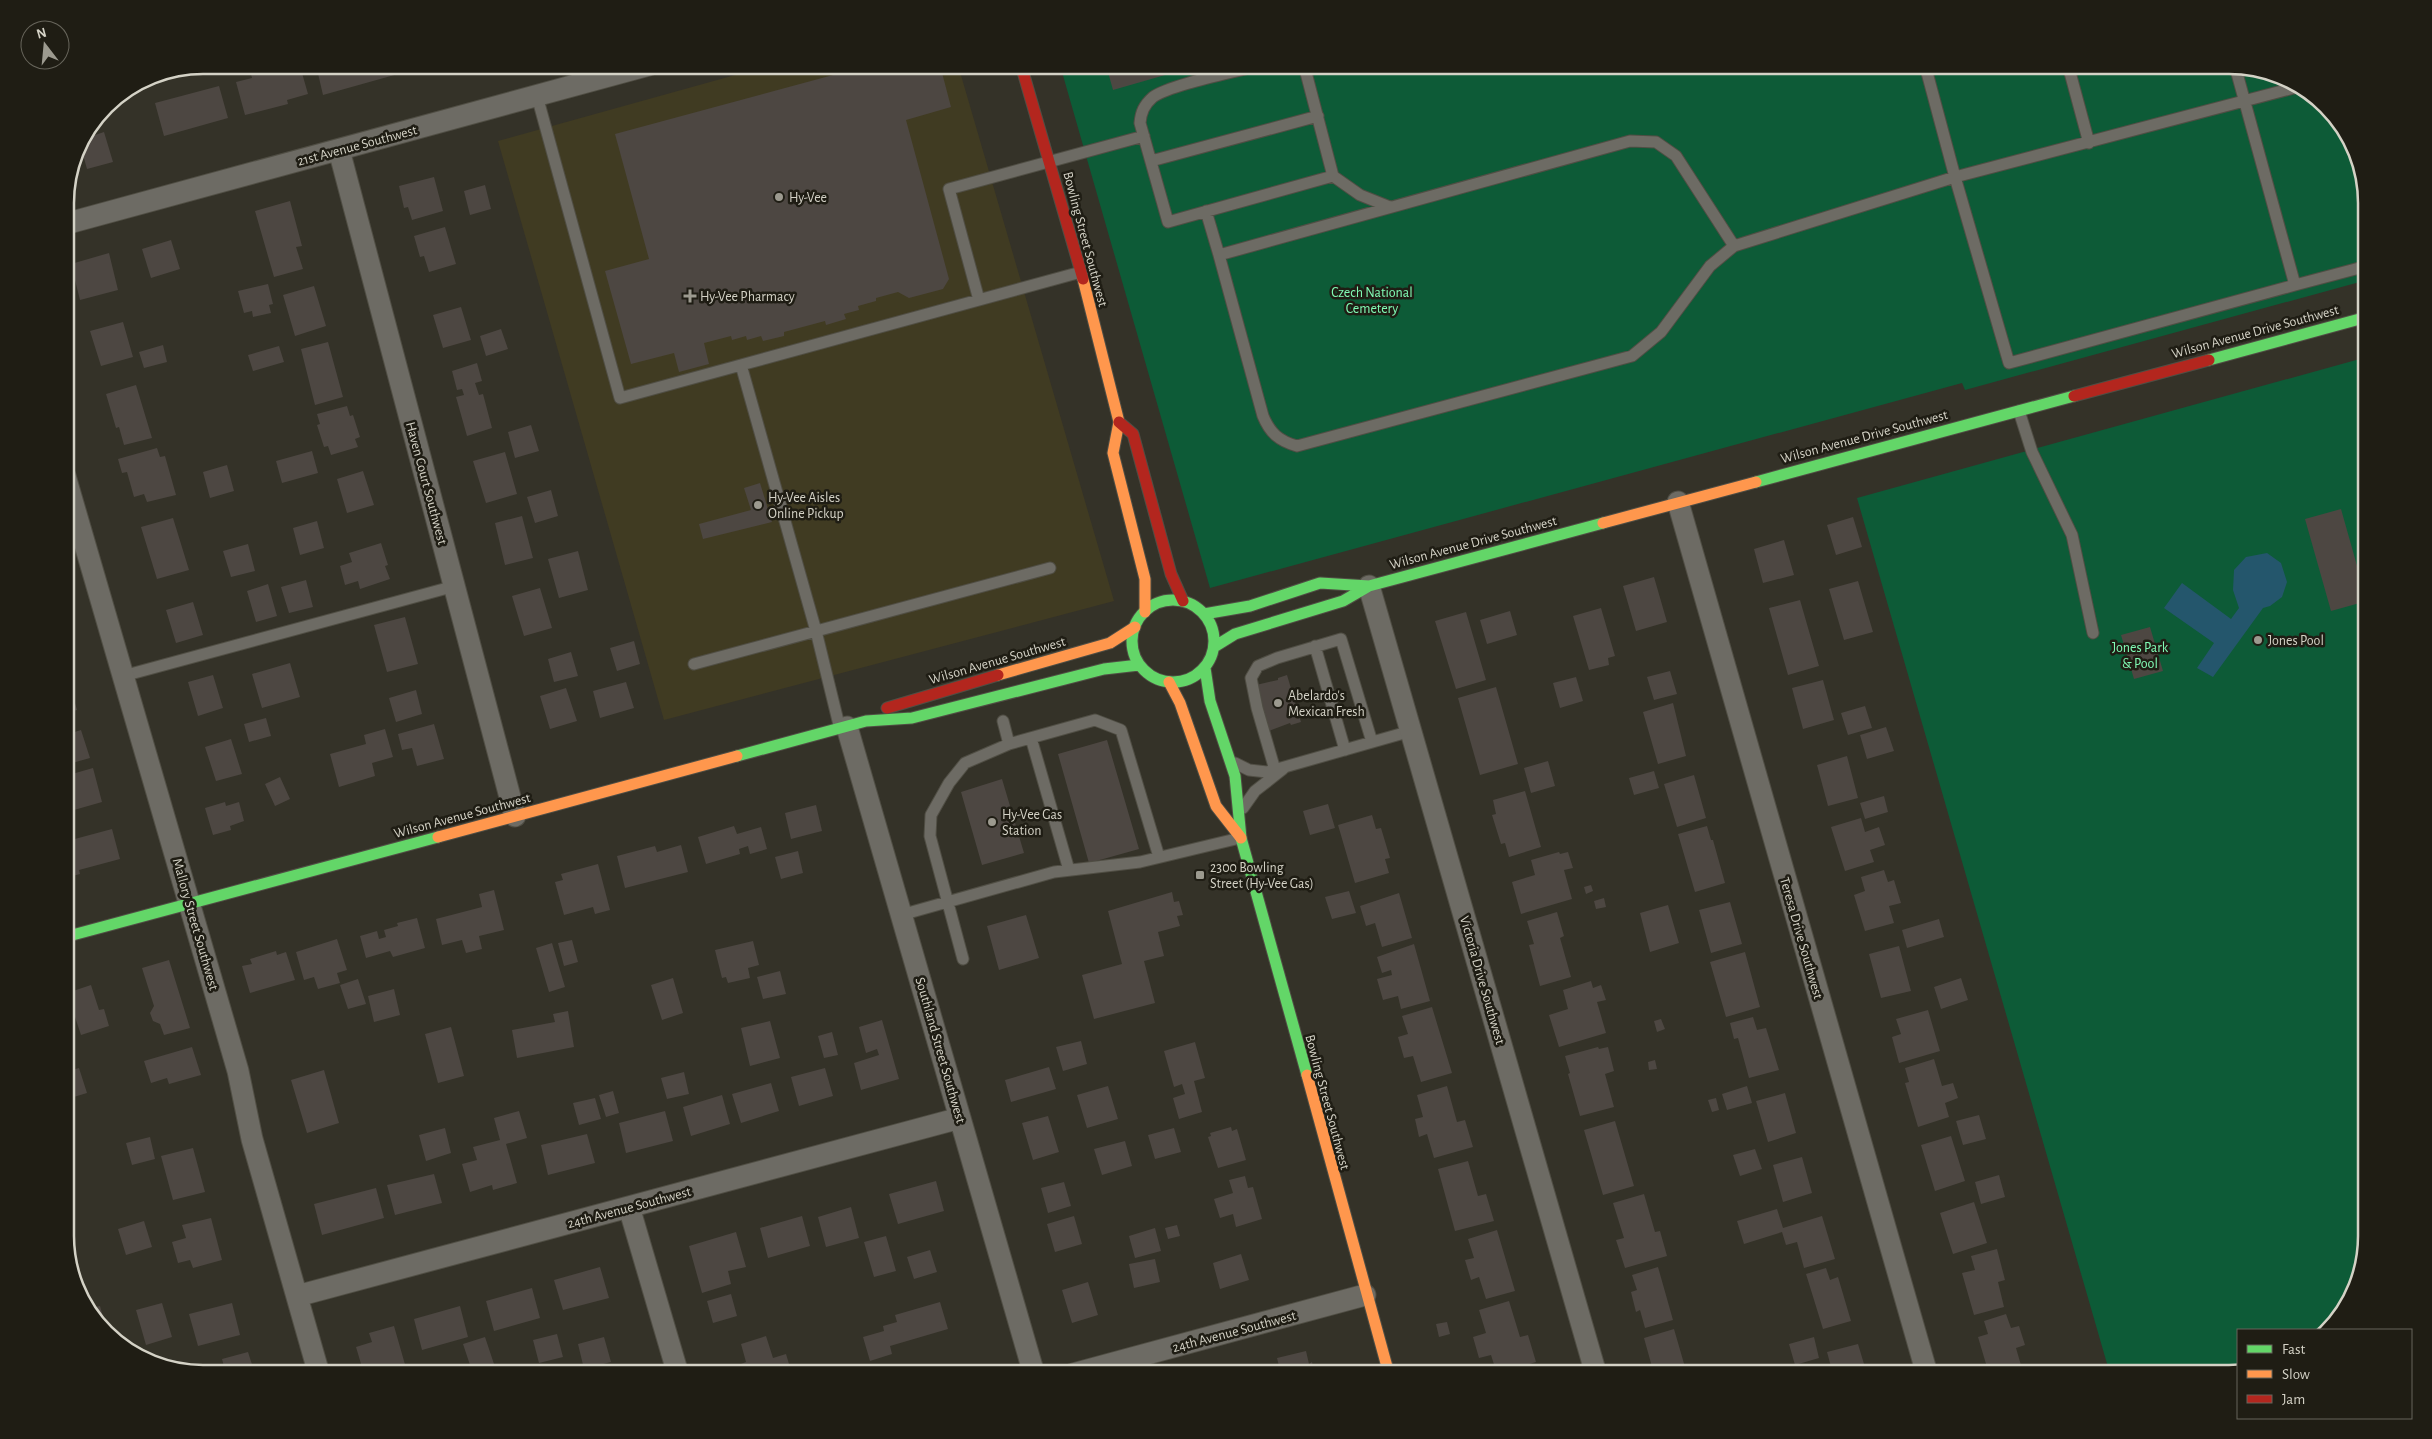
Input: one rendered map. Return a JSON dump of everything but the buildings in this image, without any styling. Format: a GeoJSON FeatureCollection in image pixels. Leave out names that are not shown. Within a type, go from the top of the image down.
{"type":"FeatureCollection","features":[{"type":"Feature","properties":{"kind":"main road","name":"Bowling Street Southwest"},"geometry":{"type":"LineString","coordinates":[[1024,74],[1080,272],[1119,422],[1113,453],[1145,578],[1145,612]]}},
{"type":"Feature","properties":{"kind":"main road","name":"Wilson Avenue Drive Southwest"},"geometry":{"type":"LineString","coordinates":[[1214,647],[1234,634],[1343,601],[1369,586],[2019,409],[2358,319]]}},
{"type":"Feature","properties":{"kind":"main road","name":"Bowling Street Southwest"},"geometry":{"type":"LineString","coordinates":[[1119,422],[1133,434],[1171,574],[1183,601]]}},
{"type":"Feature","properties":{"kind":"main road","name":"Wilson Avenue Drive Southwest"},"geometry":{"type":"LineString","coordinates":[[1204,614],[1232,610],[1320,583],[1369,586]]}},
{"type":"Feature","properties":{"kind":"main road"},"geometry":{"type":"LineString","coordinates":[[1171,600],[1183,601],[1204,614],[1211,624],[1214,635],[1214,647],[1205,668],[1196,676],[1186,681],[1169,682],[1153,678],[1140,665],[1132,650],[1134,627],[1145,612],[1160,602],[1171,600]]}},
{"type":"Feature","properties":{"kind":"main road","name":"Wilson Avenue Southwest"},"geometry":{"type":"LineString","coordinates":[[851,726],[892,705],[1110,643],[1134,627]]}},
{"type":"Feature","properties":{"kind":"main road","name":"Wilson Avenue Southwest"},"geometry":{"type":"LineString","coordinates":[[74,935],[851,726],[912,718],[1096,671],[1119,666],[1140,665]]}},
{"type":"Feature","properties":{"kind":"main road","name":"Bowling Street Southwest"},"geometry":{"type":"LineString","coordinates":[[1205,668],[1210,701],[1235,776],[1240,838],[1365,1295],[1386,1365]]}},
{"type":"Feature","properties":{"kind":"main road","name":"Bowling Street Southwest"},"geometry":{"type":"LineString","coordinates":[[1169,682],[1180,703],[1216,806],[1240,838]]}},
{"type":"Feature","properties":{"kind":"street","name":"21st Avenue Southwest"},"geometry":{"type":"LineString","coordinates":[[74,222],[616,74]]}},
{"type":"Feature","properties":{"kind":"street","name":"Haven Court Southwest"},"geometry":{"type":"LineString","coordinates":[[339,150],[516,816]]}},
{"type":"Feature","properties":{"kind":"street","name":"Teresa Drive Southwest"},"geometry":{"type":"LineString","coordinates":[[1678,502],[1924,1365]]}},
{"type":"Feature","properties":{"kind":"street","name":"Mallory Street Southwest"},"geometry":{"type":"LineString","coordinates":[[74,507],[238,1071],[252,1139],[316,1365]]}},
{"type":"Feature","properties":{"kind":"street","name":"Victoria Drive Southwest"},"geometry":{"type":"LineString","coordinates":[[1369,586],[1593,1365]]}},
{"type":"Feature","properties":{"kind":"street","name":"Southland Street Southwest"},"geometry":{"type":"LineString","coordinates":[[851,726],[901,915],[1031,1365]]}},
{"type":"Feature","properties":{"kind":"street","name":"24th Avenue Southwest"},"geometry":{"type":"LineString","coordinates":[[297,1296],[960,1118]]}},
{"type":"Feature","properties":{"kind":"street"},"geometry":{"type":"LineString","coordinates":[[629,1207],[675,1365]]}},
{"type":"Feature","properties":{"kind":"street","name":"24th Avenue Southwest"},"geometry":{"type":"LineString","coordinates":[[1106,1365],[1365,1295]]}},
{"type":"Feature","properties":{"kind":"lane"},"geometry":{"type":"LineString","coordinates":[[1228,74],[1170,90],[1154,97],[1142,110],[1140,124],[1168,222],[1333,176]]}},
{"type":"Feature","properties":{"kind":"lane"},"geometry":{"type":"LineString","coordinates":[[1306,74],[1333,176],[1360,195],[1390,208]]}},
{"type":"Feature","properties":{"kind":"lane"},"geometry":{"type":"LineString","coordinates":[[1927,74],[1955,177],[2010,363],[2358,268]]}},
{"type":"Feature","properties":{"kind":"lane"},"geometry":{"type":"LineString","coordinates":[[2070,74],[2089,143]]}},
{"type":"Feature","properties":{"kind":"lane"},"geometry":{"type":"LineString","coordinates":[[2236,74],[2295,285]]}},
{"type":"Feature","properties":{"kind":"lane"},"geometry":{"type":"LineString","coordinates":[[1206,211],[1268,429],[1281,442],[1297,446],[1632,356],[1660,332],[1710,266],[1734,246],[1955,177],[2290,89]]}},
{"type":"Feature","properties":{"kind":"lane"},"geometry":{"type":"LineString","coordinates":[[537,96],[620,398],[1080,272]]}},
{"type":"Feature","properties":{"kind":"lane"},"geometry":{"type":"LineString","coordinates":[[1151,161],[1318,116]]}},
{"type":"Feature","properties":{"kind":"lane"},"geometry":{"type":"LineString","coordinates":[[979,300],[949,189],[1144,136]]}},
{"type":"Feature","properties":{"kind":"lane"},"geometry":{"type":"LineString","coordinates":[[1218,255],[1630,141],[1656,142],[1676,156],[1734,246]]}},
{"type":"Feature","properties":{"kind":"lane"},"geometry":{"type":"LineString","coordinates":[[741,365],[816,631],[851,726]]}},
{"type":"Feature","properties":{"kind":"lane"},"geometry":{"type":"LineString","coordinates":[[2019,409],[2032,452],[2072,535],[2093,633]]}},
{"type":"Feature","properties":{"kind":"lane"},"geometry":{"type":"LineString","coordinates":[[694,664],[1050,568]]}},
{"type":"Feature","properties":{"kind":"lane"},"geometry":{"type":"LineString","coordinates":[[123,676],[454,586]]}},
{"type":"Feature","properties":{"kind":"lane"},"geometry":{"type":"LineString","coordinates":[[1280,768],[1256,708],[1251,678],[1258,666],[1315,646],[1342,639],[1372,742]]}},
{"type":"Feature","properties":{"kind":"lane"},"geometry":{"type":"LineString","coordinates":[[1315,646],[1345,750]]}},
{"type":"Feature","properties":{"kind":"lane"},"geometry":{"type":"LineString","coordinates":[[963,959],[930,836],[931,815],[949,783],[965,763],[1009,744],[1095,720],[1121,730],[1159,857]]}},
{"type":"Feature","properties":{"kind":"lane"},"geometry":{"type":"LineString","coordinates":[[1003,721],[1009,744]]}},
{"type":"Feature","properties":{"kind":"lane"},"geometry":{"type":"LineString","coordinates":[[1230,761],[1257,772],[1280,768],[1411,731]]}},
{"type":"Feature","properties":{"kind":"lane"},"geometry":{"type":"LineString","coordinates":[[1031,738],[1069,870]]}},
{"type":"Feature","properties":{"kind":"lane"},"geometry":{"type":"LineString","coordinates":[[1239,817],[1245,804],[1255,791],[1280,768]]}},
{"type":"Feature","properties":{"kind":"lane"},"geometry":{"type":"LineString","coordinates":[[901,915],[1054,872],[1159,857],[1240,838]]}},
{"type":"Feature","properties":{"kind":"shaded area"},"geometry":{"type":"Polygon","coordinates":[[[739,74],[961,74],[1114,601],[664,720],[498,141],[739,74]]]}},
{"type":"Feature","properties":{"kind":"green space","name":"Czech National Cemetery"},"geometry":{"type":"Polygon","coordinates":[[[1063,74],[2246,75],[2263,78],[2279,84],[2308,100],[2332,124],[2341,138],[2351,161],[2358,194],[2358,282],[1965,390],[1962,383],[1210,588],[1063,74]]]}},
{"type":"Feature","properties":{"kind":"green space","name":"Jones Park & Pool"},"geometry":{"type":"Polygon","coordinates":[[[2358,359],[2358,1236],[2354,1270],[2348,1286],[2332,1315],[2318,1329],[2237,1329],[2237,1365],[2107,1365],[1857,498],[2358,359]]]}},
{"type":"Feature","properties":{"kind":"water"},"geometry":{"type":"Polygon","coordinates":[[[2267,553],[2281,563],[2287,582],[2282,597],[2270,606],[2263,608],[2213,677],[2197,668],[2214,643],[2164,608],[2182,583],[2231,619],[2239,608],[2233,590],[2234,570],[2246,557],[2267,553]]]}},
{"type":"Feature","properties":{"kind":"traffic: fast"},"geometry":{"type":"LineString","coordinates":[[2209,360],[2358,319]]}},
{"type":"Feature","properties":{"kind":"traffic: fast"},"geometry":{"type":"LineString","coordinates":[[1756,482],[2074,396]]}},
{"type":"Feature","properties":{"kind":"traffic: fast"},"geometry":{"type":"LineString","coordinates":[[1214,647],[1235,634],[1343,601],[1369,586],[1603,523]]}},
{"type":"Feature","properties":{"kind":"traffic: fast"},"geometry":{"type":"LineString","coordinates":[[1204,614],[1250,606],[1320,583],[1369,586]]}},
{"type":"Feature","properties":{"kind":"traffic: fast"},"geometry":{"type":"LineString","coordinates":[[1173,600],[1189,603],[1202,612],[1211,625],[1214,641],[1211,657],[1202,670],[1189,679],[1173,682],[1157,679],[1144,670],[1135,657],[1132,641],[1135,625],[1144,612],[1157,603],[1173,600]]}},
{"type":"Feature","properties":{"kind":"traffic: fast"},"geometry":{"type":"LineString","coordinates":[[737,756],[866,721],[912,718],[1104,669],[1139,665]]}},
{"type":"Feature","properties":{"kind":"traffic: fast"},"geometry":{"type":"LineString","coordinates":[[1205,668],[1210,701],[1235,776],[1241,838],[1307,1075]]}},
{"type":"Feature","properties":{"kind":"traffic: fast"},"geometry":{"type":"LineString","coordinates":[[74,935],[438,837]]}},
{"type":"Feature","properties":{"kind":"traffic: slow"},"geometry":{"type":"LineString","coordinates":[[1083,279],[1119,422],[1113,453],[1145,579],[1145,612]]}},
{"type":"Feature","properties":{"kind":"traffic: slow"},"geometry":{"type":"LineString","coordinates":[[1603,523],[1756,482]]}},
{"type":"Feature","properties":{"kind":"traffic: slow"},"geometry":{"type":"LineString","coordinates":[[998,675],[1110,643],[1135,627]]}},
{"type":"Feature","properties":{"kind":"traffic: slow"},"geometry":{"type":"LineString","coordinates":[[1169,682],[1180,703],[1216,806],[1241,838]]}},
{"type":"Feature","properties":{"kind":"traffic: slow"},"geometry":{"type":"LineString","coordinates":[[438,837],[737,756]]}},
{"type":"Feature","properties":{"kind":"traffic: slow"},"geometry":{"type":"LineString","coordinates":[[1307,1075],[1387,1365]]}},
{"type":"Feature","properties":{"kind":"traffic: jam"},"geometry":{"type":"LineString","coordinates":[[1024,74],[1083,279]]}},
{"type":"Feature","properties":{"kind":"traffic: jam"},"geometry":{"type":"LineString","coordinates":[[2074,396],[2209,360]]}},
{"type":"Feature","properties":{"kind":"traffic: jam"},"geometry":{"type":"LineString","coordinates":[[1119,422],[1133,434],[1171,574],[1183,601]]}},
{"type":"Feature","properties":{"kind":"traffic: jam"},"geometry":{"type":"LineString","coordinates":[[887,708],[998,675]]}},
{"type":"Feature","properties":{"kind":"place","name":"Hy-Vee"},"geometry":{"type":"Point","coordinates":[779,197]}},
{"type":"Feature","properties":{"kind":"place","name":"Hy-Vee Pharmacy"},"geometry":{"type":"Point","coordinates":[690,296]}},
{"type":"Feature","properties":{"kind":"place","name":"Hy-Vee Aisles Online Pickup"},"geometry":{"type":"Point","coordinates":[758,505]}},
{"type":"Feature","properties":{"kind":"place","name":"Jones Pool"},"geometry":{"type":"Point","coordinates":[2258,640]}},
{"type":"Feature","properties":{"kind":"place","name":"Abelardo's Mexican Fresh"},"geometry":{"type":"Point","coordinates":[1278,703]}},
{"type":"Feature","properties":{"kind":"place","name":"Hy-Vee Gas Station"},"geometry":{"type":"Point","coordinates":[992,822]}},
{"type":"Feature","properties":{"kind":"place","name":"2300 Bowling Street (Hy-Vee Gas)"},"geometry":{"type":"Point","coordinates":[1200,875]}}]}
